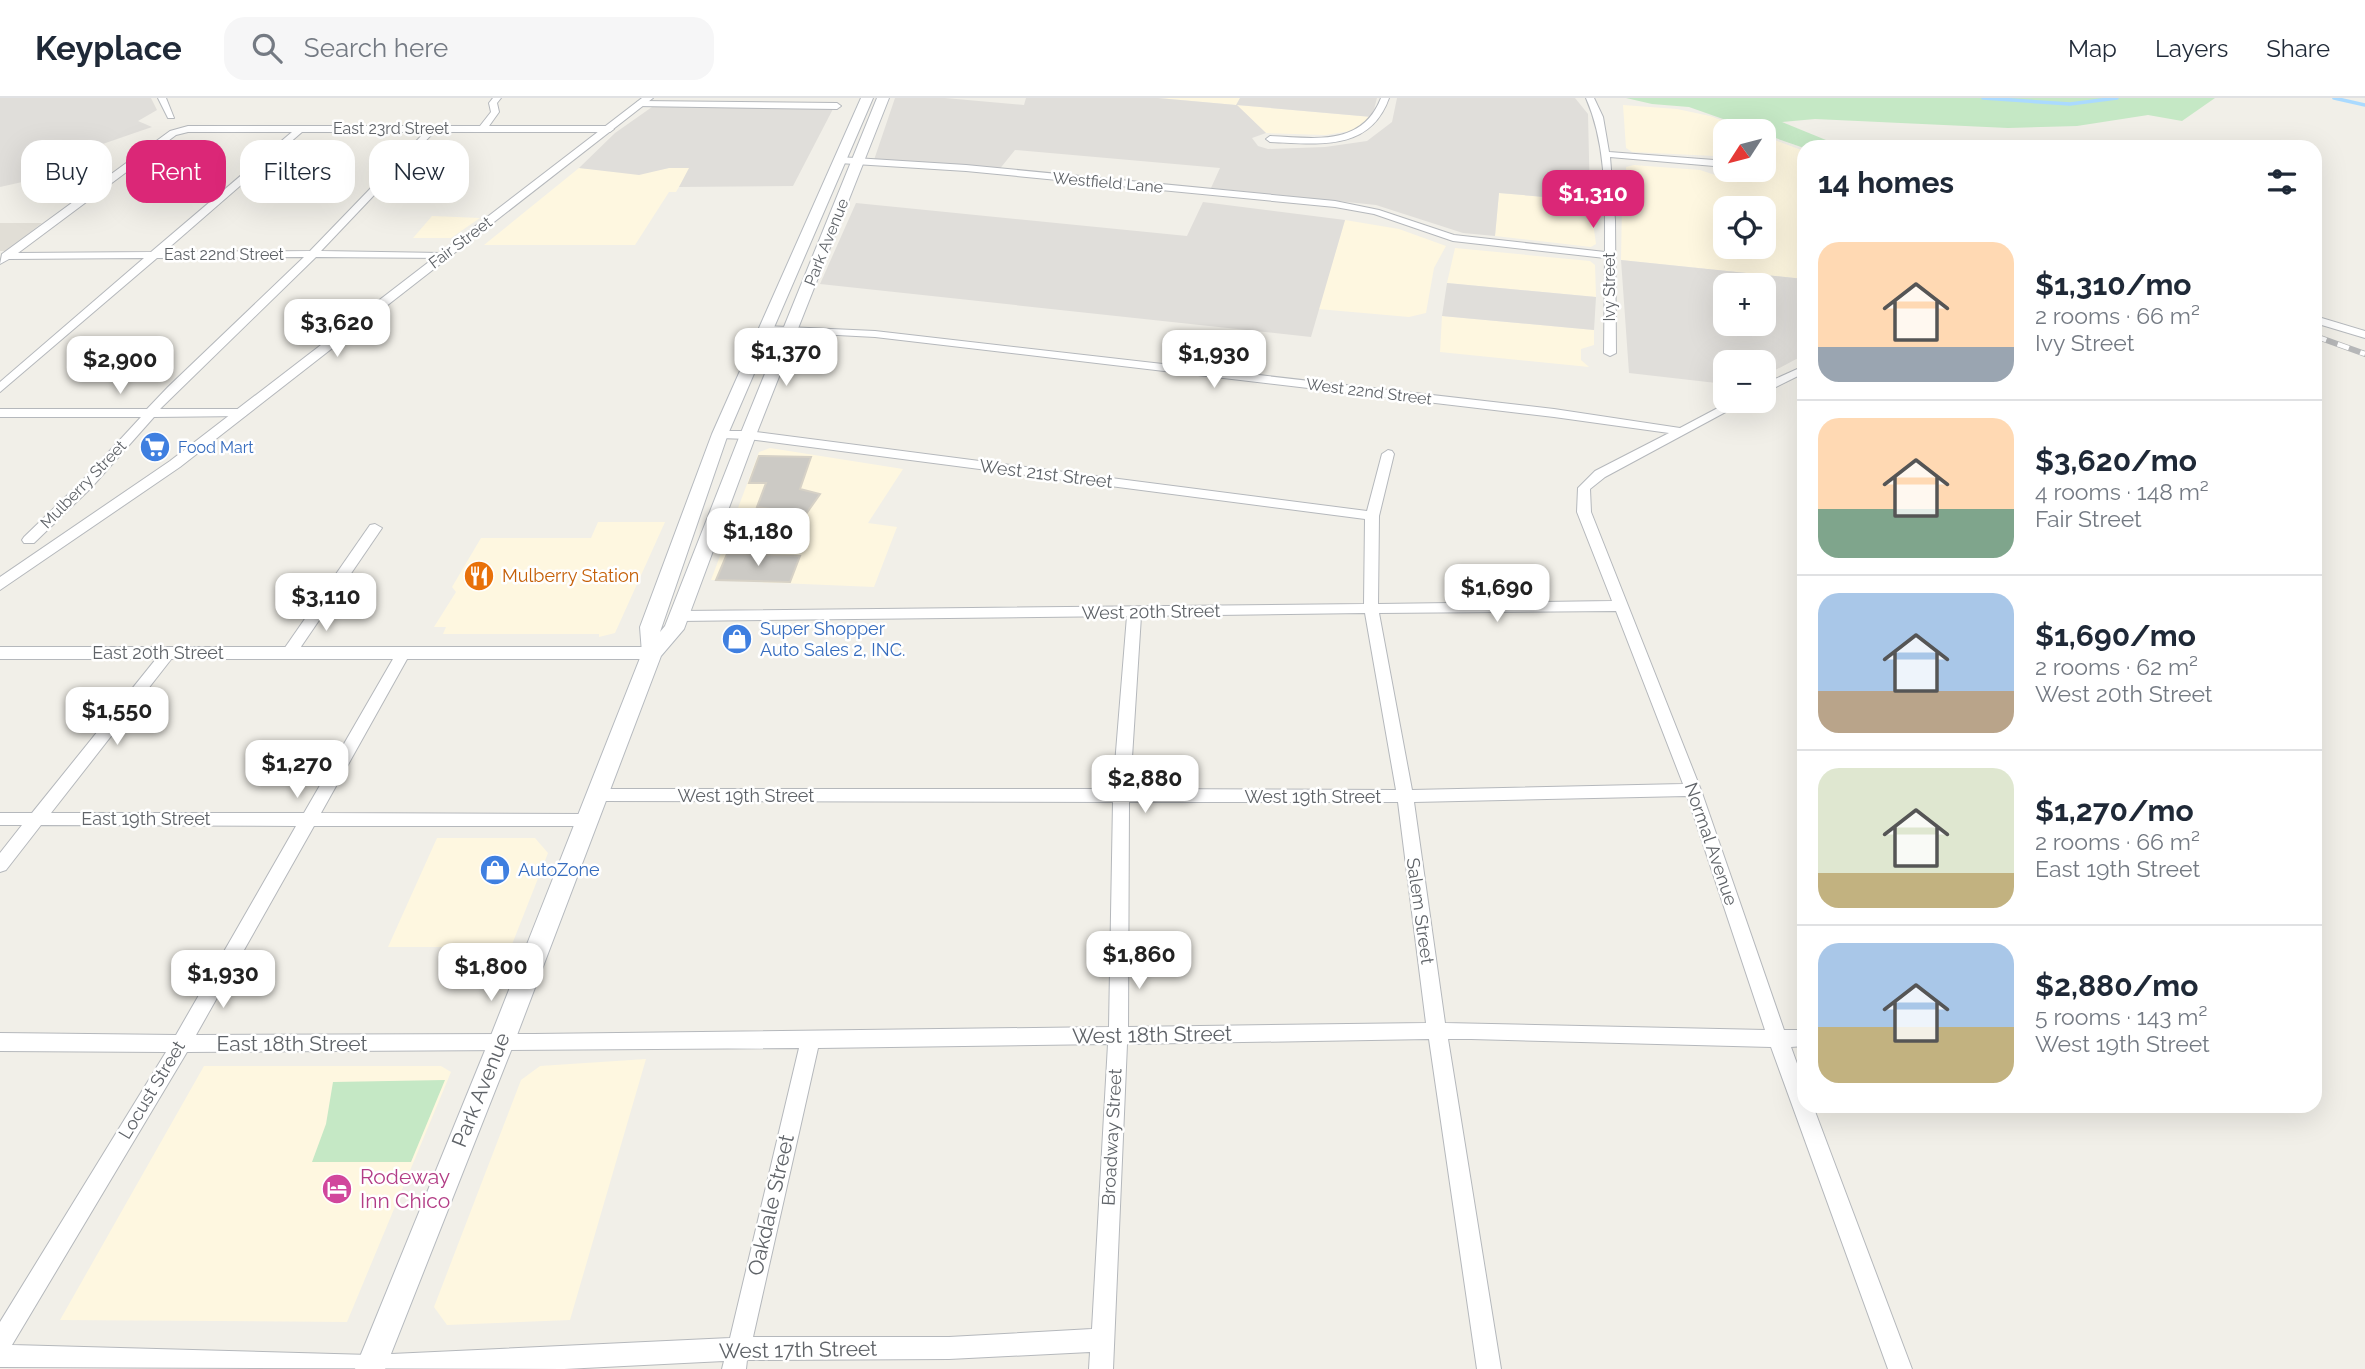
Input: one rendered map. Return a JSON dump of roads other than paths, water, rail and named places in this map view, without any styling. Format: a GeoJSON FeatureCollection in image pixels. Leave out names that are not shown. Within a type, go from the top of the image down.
{"type":"FeatureCollection","features":[{"type":"Feature","properties":{"kind":"main road","name":"Park Avenue"},"geometry":{"type":"LineString","coordinates":[[652,653],[650,627],[720,434],[867,98]]}},
{"type":"Feature","properties":{"kind":"main road","name":"Park Avenue"},"geometry":{"type":"LineString","coordinates":[[370,1368],[501,1043],[652,653],[674,629],[747,435],[883,98]]}},
{"type":"Feature","properties":{"kind":"street"},"geometry":{"type":"LineString","coordinates":[[162,98],[171,116]]}},
{"type":"Feature","properties":{"kind":"street"},"geometry":{"type":"LineString","coordinates":[[483,128],[495,112],[494,103],[497,98]]}},
{"type":"Feature","properties":{"kind":"street"},"geometry":{"type":"LineString","coordinates":[[1270,139],[1317,141],[1368,129],[1382,112],[1385,98]]}},
{"type":"Feature","properties":{"kind":"street","name":"Ivy Street"},"geometry":{"type":"LineString","coordinates":[[1590,98],[1597,108],[1606,154],[1610,353]]}},
{"type":"Feature","properties":{"kind":"street"},"geometry":{"type":"LineString","coordinates":[[644,101],[837,106]]}},
{"type":"Feature","properties":{"kind":"street","name":"Fair Street"},"geometry":{"type":"LineString","coordinates":[[0,585],[175,464],[644,101]]}},
{"type":"Feature","properties":{"kind":"street"},"geometry":{"type":"LineString","coordinates":[[0,388],[301,128]]}},
{"type":"Feature","properties":{"kind":"street","name":"East 23rd Street"},"geometry":{"type":"LineString","coordinates":[[3,258],[173,133],[197,129],[301,128],[610,129]]}},
{"type":"Feature","properties":{"kind":"street","name":"Mulberry Street"},"geometry":{"type":"LineString","coordinates":[[29,540],[86,485],[150,413],[313,254],[432,129]]}},
{"type":"Feature","properties":{"kind":"street"},"geometry":{"type":"LineString","coordinates":[[1606,154],[1713,163]]}},
{"type":"Feature","properties":{"kind":"street","name":"Westfield Lane"},"geometry":{"type":"LineString","coordinates":[[839,160],[1335,204],[1376,212],[1453,238],[1609,255]]}},
{"type":"Feature","properties":{"kind":"street","name":"East 22nd Street"},"geometry":{"type":"LineString","coordinates":[[3,258],[158,254],[441,256]]}},
{"type":"Feature","properties":{"kind":"street"},"geometry":{"type":"LineString","coordinates":[[2322,321],[2365,335]]}},
{"type":"Feature","properties":{"kind":"street","name":"West 22nd Street"},"geometry":{"type":"LineString","coordinates":[[765,329],[887,335],[1554,413],[1679,431]]}},
{"type":"Feature","properties":{"kind":"street"},"geometry":{"type":"LineString","coordinates":[[1776,383],[1797,373]]}},
{"type":"Feature","properties":{"kind":"street"},"geometry":{"type":"LineString","coordinates":[[0,413],[241,413]]}},
{"type":"Feature","properties":{"kind":"street","name":"Normal Avenue"},"geometry":{"type":"LineString","coordinates":[[1716,413],[1600,474],[1584,488],[1584,512],[1693,790],[1797,1090]]}},
{"type":"Feature","properties":{"kind":"street","name":"West 21st Street"},"geometry":{"type":"LineString","coordinates":[[720,434],[747,435],[1372,516]]}},
{"type":"Feature","properties":{"kind":"street","name":"Salem Street"},"geometry":{"type":"LineString","coordinates":[[1388,454],[1372,516],[1371,608],[1405,796],[1437,1031],[1489,1369]]}},
{"type":"Feature","properties":{"kind":"street"},"geometry":{"type":"LineString","coordinates":[[289,653],[375,528]]}},
{"type":"Feature","properties":{"kind":"street","name":"West 20th Street"},"geometry":{"type":"LineString","coordinates":[[679,616],[1622,606]]}},
{"type":"Feature","properties":{"kind":"street","name":"Broadway Street"},"geometry":{"type":"LineString","coordinates":[[1101,1369],[1118,1036],[1121,797],[1134,612]]}},
{"type":"Feature","properties":{"kind":"street","name":"Locust Street"},"geometry":{"type":"LineString","coordinates":[[0,1343],[181,1044],[404,652]]}},
{"type":"Feature","properties":{"kind":"street","name":"East 20th Street"},"geometry":{"type":"LineString","coordinates":[[0,653],[652,653]]}},
{"type":"Feature","properties":{"kind":"street"},"geometry":{"type":"LineString","coordinates":[[0,865],[169,653]]}},
{"type":"Feature","properties":{"kind":"street","name":"West 19th Street"},"geometry":{"type":"LineString","coordinates":[[596,795],[1405,796],[1693,790]]}},
{"type":"Feature","properties":{"kind":"street","name":"East 19th Street"},"geometry":{"type":"LineString","coordinates":[[0,819],[586,820]]}},
{"type":"Feature","properties":{"kind":"street","name":"West 18th Street"},"geometry":{"type":"LineString","coordinates":[[501,1043],[1437,1031],[1797,1038]]}},
{"type":"Feature","properties":{"kind":"street","name":"Oakdale Street"},"geometry":{"type":"LineString","coordinates":[[736,1359],[810,1041]]}},
{"type":"Feature","properties":{"kind":"street","name":"East 18th Street"},"geometry":{"type":"LineString","coordinates":[[0,1042],[501,1043]]}},
{"type":"Feature","properties":{"kind":"street","name":"Normal Avenue"},"geometry":{"type":"LineString","coordinates":[[1805,1113],[1900,1369]]}},
{"type":"Feature","properties":{"kind":"street","name":"West 17th Street"},"geometry":{"type":"LineString","coordinates":[[0,1356],[370,1368],[736,1359],[1101,1340]]}},
{"type":"Feature","properties":{"kind":"waterway"},"geometry":{"type":"LineString","coordinates":[[1983,98],[2070,104],[2117,98]]}},
{"type":"Feature","properties":{"kind":"waterway"},"geometry":{"type":"LineString","coordinates":[[2334,98],[2365,105]]}},
{"type":"Feature","properties":{"kind":"railway"},"geometry":{"type":"LineString","coordinates":[[2322,339],[2365,354]]}},
{"type":"Feature","properties":{"kind":"place","name":"Food Mart"},"geometry":{"type":"Point","coordinates":[155,447]}},
{"type":"Feature","properties":{"kind":"place","name":"Mulberry Station"},"geometry":{"type":"Point","coordinates":[479,576]}},
{"type":"Feature","properties":{"kind":"place","name":"Super Shopper Auto Sales 2, INC."},"geometry":{"type":"Point","coordinates":[737,639]}},
{"type":"Feature","properties":{"kind":"place","name":"AutoZone"},"geometry":{"type":"Point","coordinates":[495,870]}},
{"type":"Feature","properties":{"kind":"place","name":"Rodeway Inn Chico"},"geometry":{"type":"Point","coordinates":[337,1189]}}]}
